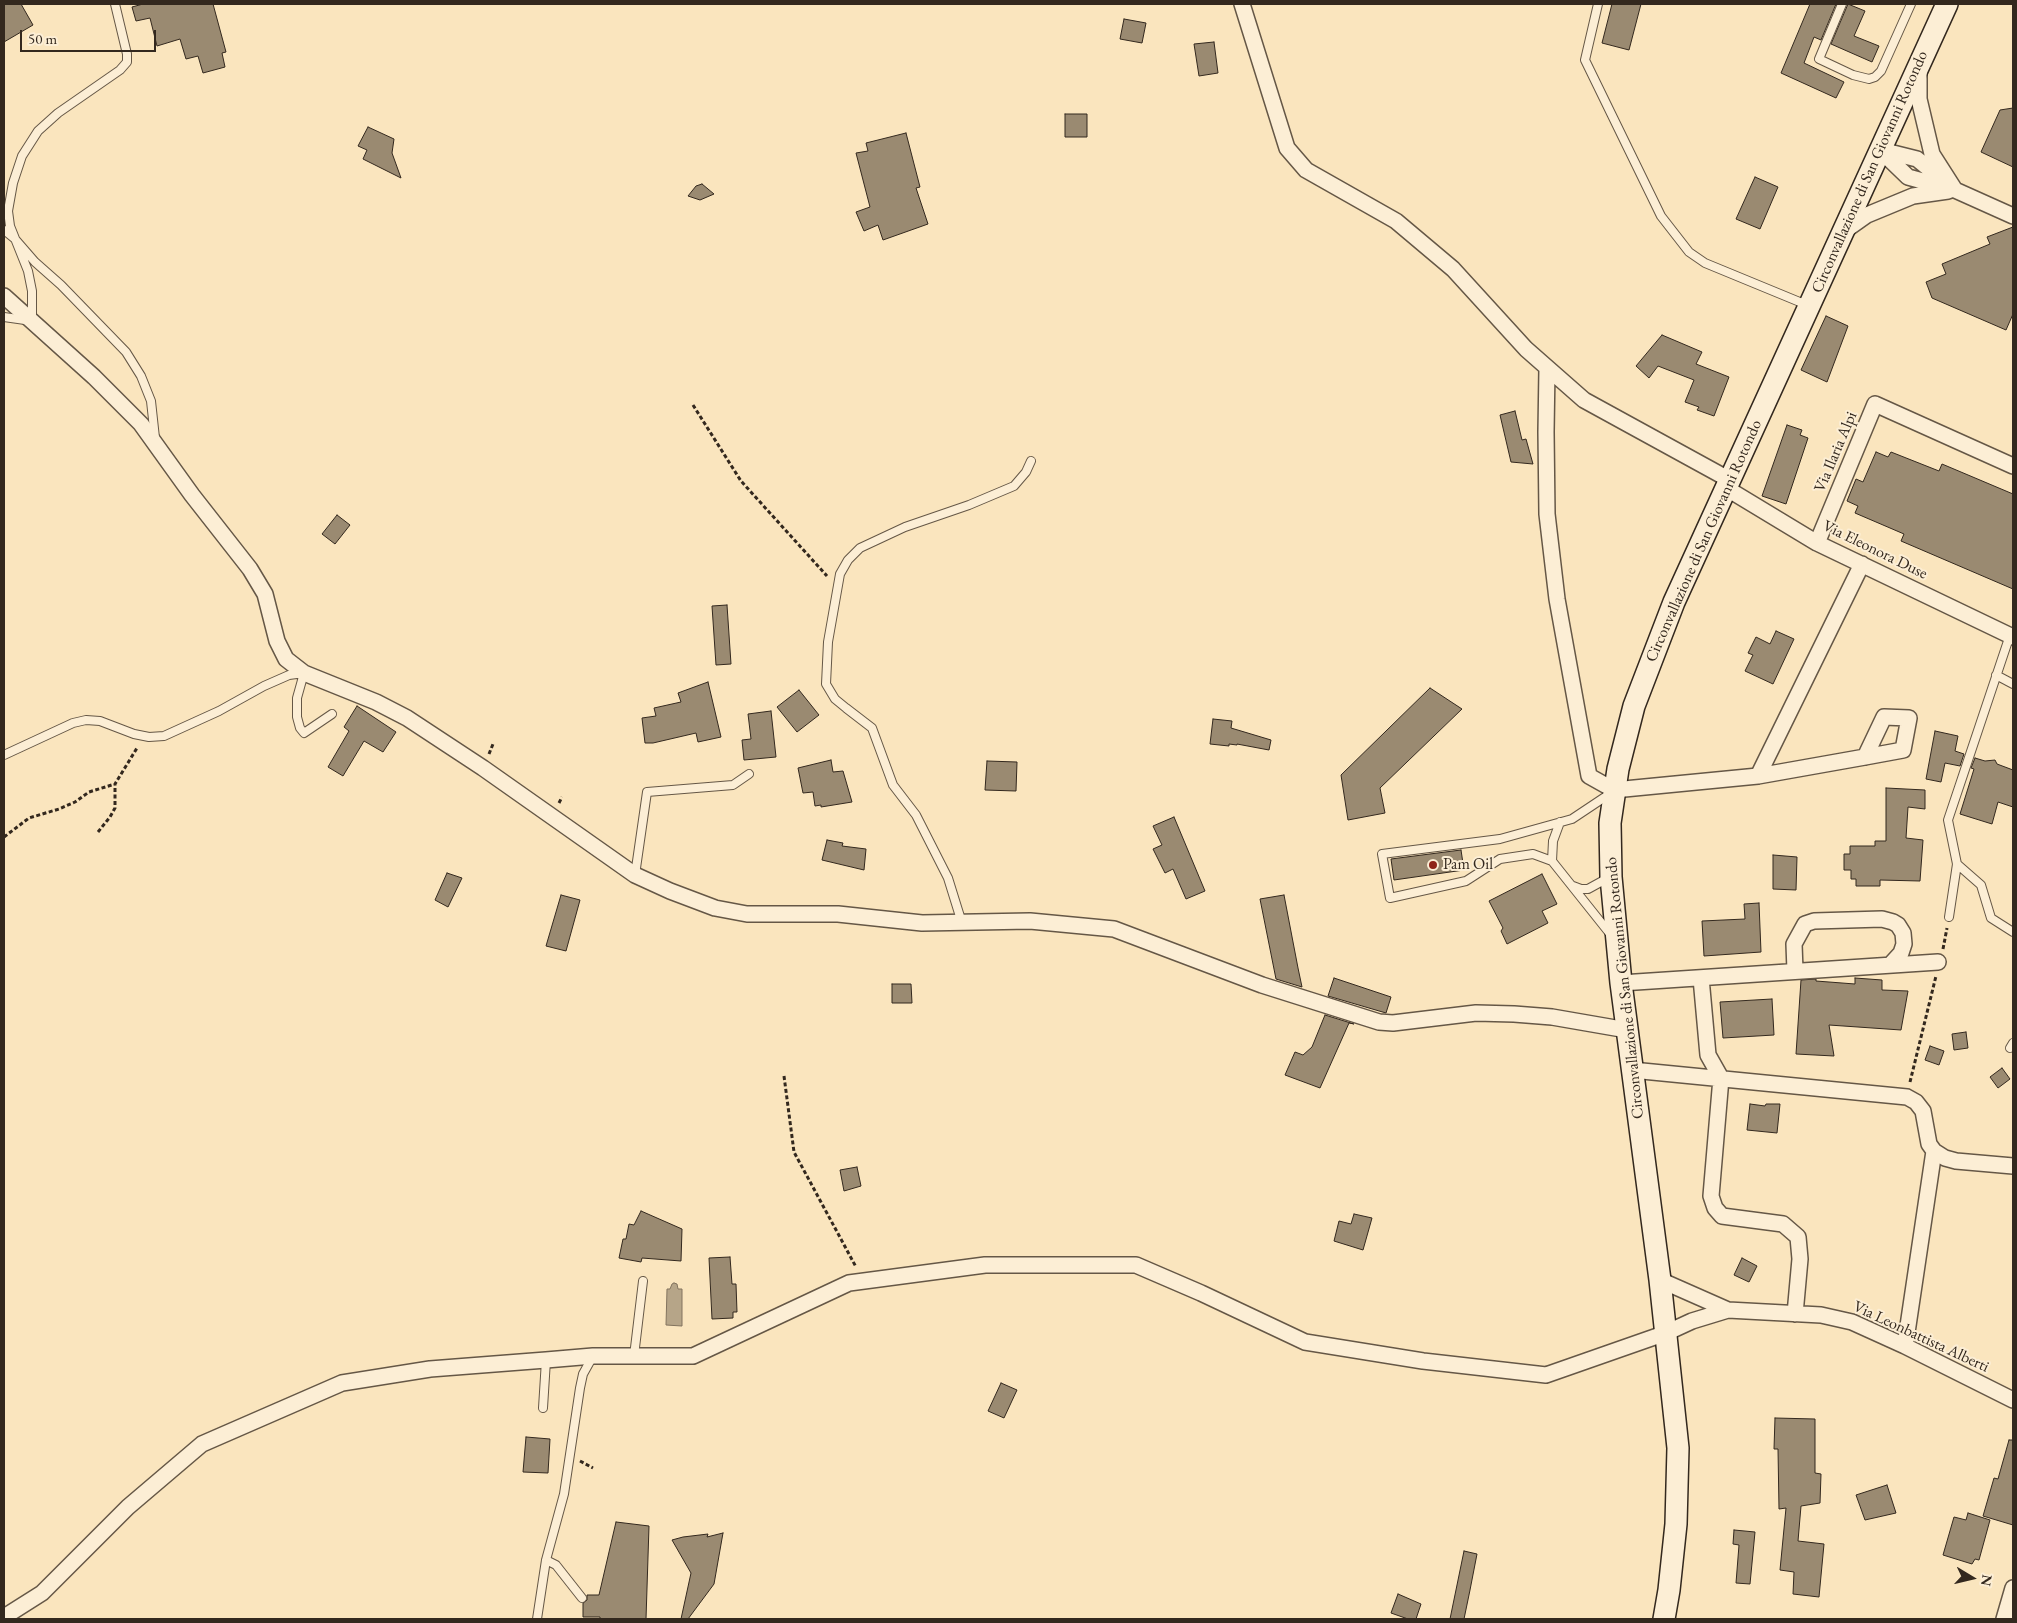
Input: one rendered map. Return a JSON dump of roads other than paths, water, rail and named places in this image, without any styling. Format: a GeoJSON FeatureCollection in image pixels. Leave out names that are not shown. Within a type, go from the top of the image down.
{"type":"FeatureCollection","features":[{"type":"Feature","properties":{"kind":"main road","name":"Circonvallazione di San Giovanni Rotondo"},"geometry":{"type":"LineString","coordinates":[[1664,1619],[1676,1524],[1678,1448],[1660,1280],[1621,983],[1610,877],[1610,839],[1614,790],[1628,727],[1642,681],[1674,602],[1947,4]]}},
{"type":"Feature","properties":{"kind":"street","name":"Via Eleonora Duse"},"geometry":{"type":"LineString","coordinates":[[1242,4],[1287,148],[1306,170],[1396,222],[1453,269],[1526,349],[1584,400],[1653,436],[1817,543],[2011,636]]}},
{"type":"Feature","properties":{"kind":"street"},"geometry":{"type":"LineString","coordinates":[[1919,64],[1919,99],[1932,154],[1955,190]]}},
{"type":"Feature","properties":{"kind":"street"},"geometry":{"type":"LineString","coordinates":[[1880,150],[1917,159],[1955,190],[2013,216]]}},
{"type":"Feature","properties":{"kind":"street"},"geometry":{"type":"LineString","coordinates":[[1842,233],[1867,215],[1913,196],[1955,190]]}},
{"type":"Feature","properties":{"kind":"street"},"geometry":{"type":"LineString","coordinates":[[4,296],[141,424],[192,495],[250,568],[265,594],[278,641],[286,659],[304,673],[376,702],[407,718],[636,875],[670,891],[715,908],[746,914],[838,914],[922,923],[1030,921],[1114,929],[1262,985],[1380,1022],[1393,1023],[1476,1013],[1514,1014],[1552,1017],[1627,1030]]}},
{"type":"Feature","properties":{"kind":"street"},"geometry":{"type":"LineString","coordinates":[[1548,368],[1546,432],[1547,514],[1557,599],[1589,776],[1614,790],[1758,776],[1865,757]]}},
{"type":"Feature","properties":{"kind":"street","name":"Via Ilaria Alpi"},"geometry":{"type":"LineString","coordinates":[[1817,543],[1875,404],[2013,466]]}},
{"type":"Feature","properties":{"kind":"street"},"geometry":{"type":"LineString","coordinates":[[1758,776],[1862,564]]}},
{"type":"Feature","properties":{"kind":"street"},"geometry":{"type":"LineString","coordinates":[[1795,971],[1794,944],[1805,924],[1814,921],[1882,919],[1893,922],[1903,933],[1904,944],[1901,953],[1890,965]]}},
{"type":"Feature","properties":{"kind":"street"},"geometry":{"type":"LineString","coordinates":[[1621,983],[1938,962]]}},
{"type":"Feature","properties":{"kind":"street"},"geometry":{"type":"LineString","coordinates":[[1701,978],[1708,1055],[1721,1078],[1711,1196],[1715,1208],[1722,1216],[1783,1224],[1792,1230],[1798,1238],[1800,1259],[1795,1314]]}},
{"type":"Feature","properties":{"kind":"street"},"geometry":{"type":"LineString","coordinates":[[1632,1070],[1907,1097],[1916,1102],[1923,1111],[1929,1144],[1934,1151],[1945,1158],[1956,1161],[2013,1166]]}},
{"type":"Feature","properties":{"kind":"street"},"geometry":{"type":"LineString","coordinates":[[1905,1346],[1934,1151]]}},
{"type":"Feature","properties":{"kind":"street","name":"Via Leonbattista Alberti"},"geometry":{"type":"LineString","coordinates":[[4,1617],[42,1593],[128,1507],[202,1444],[342,1383],[430,1369],[593,1356],[693,1356],[849,1282],[985,1266],[1136,1265],[1305,1342],[1424,1361],[1546,1374],[1666,1333],[1692,1321],[1728,1310],[1836,1317],[1905,1346],[2013,1400]]}},
{"type":"Feature","properties":{"kind":"street"},"geometry":{"type":"LineString","coordinates":[[1660,1280],[1728,1310]]}},
{"type":"Feature","properties":{"kind":"street"},"geometry":{"type":"LineString","coordinates":[[2004,1619],[2013,1588]]}},
{"type":"Feature","properties":{"kind":"lane"},"geometry":{"type":"LineString","coordinates":[[4,222],[13,183],[22,156],[38,131],[58,114],[120,70],[127,62],[127,54],[115,4]]}},
{"type":"Feature","properties":{"kind":"lane"},"geometry":{"type":"LineString","coordinates":[[1598,4],[1585,60],[1661,216],[1689,252],[1705,262],[1809,306]]}},
{"type":"Feature","properties":{"kind":"lane"},"geometry":{"type":"LineString","coordinates":[[1842,4],[1818,59],[1853,76],[1869,79],[1876,77],[1881,71],[1911,4]]}},
{"type":"Feature","properties":{"kind":"lane"},"geometry":{"type":"LineString","coordinates":[[4,318],[32,321],[32,291],[28,271],[10,226],[8,211]]}},
{"type":"Feature","properties":{"kind":"lane"},"geometry":{"type":"LineString","coordinates":[[4,230],[126,352],[141,376],[151,401],[156,445]]}},
{"type":"Feature","properties":{"kind":"lane"},"geometry":{"type":"LineString","coordinates":[[962,923],[948,878],[916,815],[893,785],[872,728],[835,699],[826,684],[828,642],[840,574],[848,560],[860,548],[905,527],[969,505],[1014,486],[1026,472],[1031,461]]}},
{"type":"Feature","properties":{"kind":"lane"},"geometry":{"type":"LineString","coordinates":[[1949,917],[1957,864],[1948,820],[1996,675],[2011,636]]}},
{"type":"Feature","properties":{"kind":"lane"},"geometry":{"type":"LineString","coordinates":[[4,755],[73,723],[86,720],[100,721],[134,734],[149,737],[164,736],[184,728],[280,678],[304,673],[297,698],[297,716],[300,728],[304,733],[332,714]]}},
{"type":"Feature","properties":{"kind":"lane"},"geometry":{"type":"LineString","coordinates":[[1996,675],[2013,684]]}},
{"type":"Feature","properties":{"kind":"lane"},"geometry":{"type":"LineString","coordinates":[[636,875],[647,792],[733,785],[750,774]]}},
{"type":"Feature","properties":{"kind":"lane"},"geometry":{"type":"LineString","coordinates":[[1614,790],[1572,819],[1500,839],[1382,854],[1390,898],[1466,881],[1500,859],[1533,854],[1552,861],[1617,942]]}},
{"type":"Feature","properties":{"kind":"lane"},"geometry":{"type":"LineString","coordinates":[[1552,861],[1553,841],[1560,822]]}},
{"type":"Feature","properties":{"kind":"lane"},"geometry":{"type":"LineString","coordinates":[[1957,864],[1981,885],[1991,918],[2013,932]]}},
{"type":"Feature","properties":{"kind":"lane"},"geometry":{"type":"LineString","coordinates":[[1571,885],[1581,889],[1588,889],[1610,877]]}},
{"type":"Feature","properties":{"kind":"lane"},"geometry":{"type":"LineString","coordinates":[[634,1356],[643,1281]]}},
{"type":"Feature","properties":{"kind":"lane"},"geometry":{"type":"LineString","coordinates":[[537,1619],[546,1560],[564,1494],[580,1388],[583,1374],[593,1356]]}},
{"type":"Feature","properties":{"kind":"lane"},"geometry":{"type":"LineString","coordinates":[[543,1408],[546,1390],[546,1360]]}},
{"type":"Feature","properties":{"kind":"lane"},"geometry":{"type":"LineString","coordinates":[[546,1560],[556,1565],[582,1598]]}},
{"type":"Feature","properties":{"kind":"place","name":"Pam Oil"},"geometry":{"type":"Point","coordinates":[1433,865]}}]}
